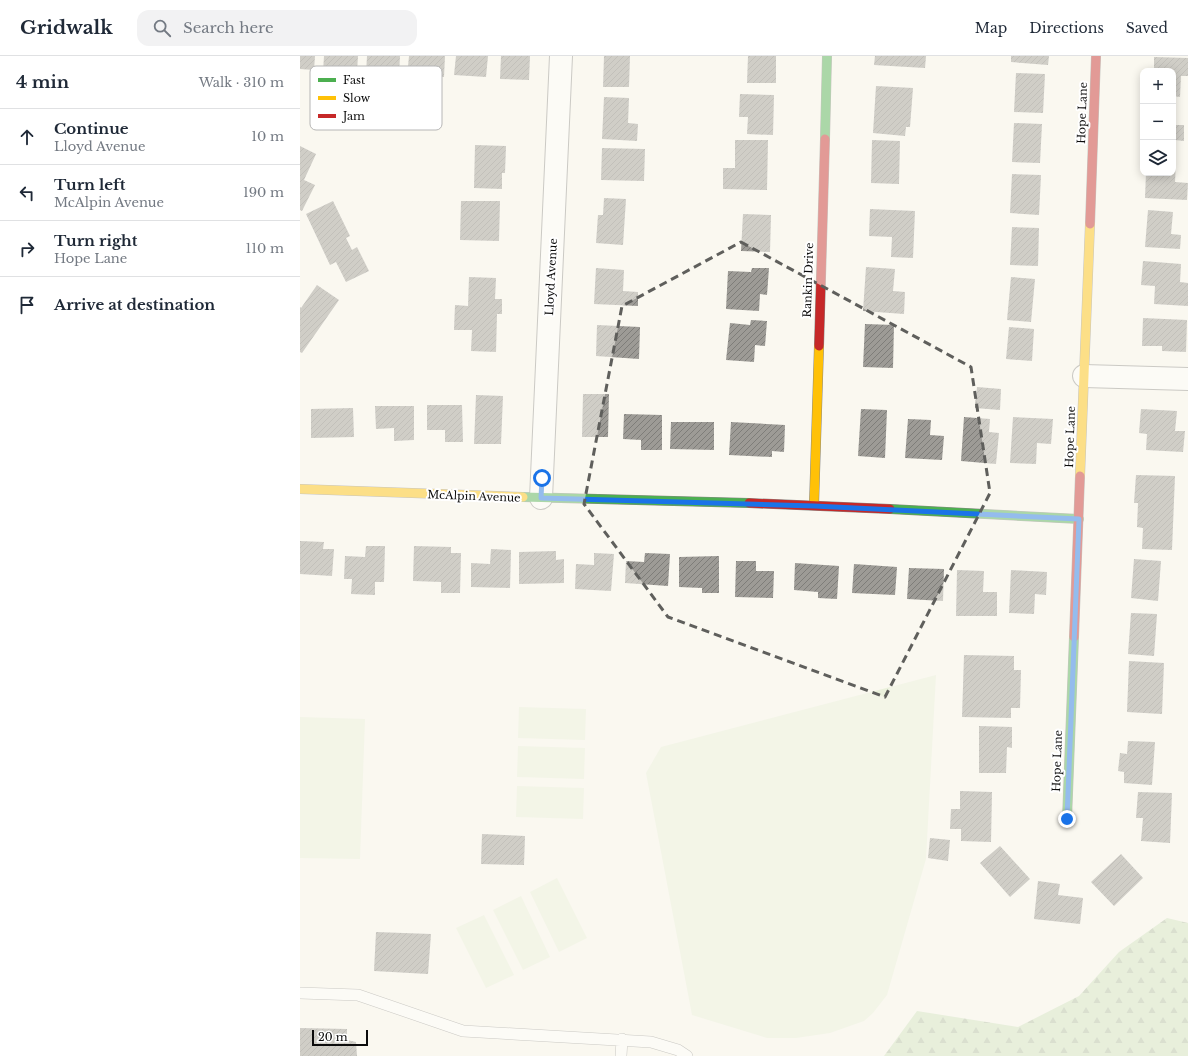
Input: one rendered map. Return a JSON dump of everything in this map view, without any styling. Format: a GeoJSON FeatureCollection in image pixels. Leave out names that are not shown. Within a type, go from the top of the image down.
{"type":"FeatureCollection","features":[{"type":"Feature","properties":{"kind":"street","name":"Lloyd Avenue"},"geometry":{"type":"LineString","coordinates":[[541,498],[561,56]]}},
{"type":"Feature","properties":{"kind":"street","name":"Rankin Drive"},"geometry":{"type":"LineString","coordinates":[[814,506],[827,56]]}},
{"type":"Feature","properties":{"kind":"street","name":"Hope Lane"},"geometry":{"type":"LineString","coordinates":[[1067,819],[1096,56]]}},
{"type":"Feature","properties":{"kind":"street"},"geometry":{"type":"LineString","coordinates":[[1084,376],[1188,379]]}},
{"type":"Feature","properties":{"kind":"street","name":"McAlpin Avenue"},"geometry":{"type":"LineString","coordinates":[[300,489],[814,506],[1079,519]]}},
{"type":"Feature","properties":{"kind":"lane"},"geometry":{"type":"LineString","coordinates":[[300,993],[358,995],[463,1031],[622,1039],[651,1042],[678,1050],[687,1056]]}},
{"type":"Feature","properties":{"kind":"lane"},"geometry":{"type":"LineString","coordinates":[[621,1056],[622,1039]]}},
{"type":"Feature","properties":{"kind":"highlighted area"},"geometry":{"type":"Polygon","coordinates":[[[741,242],[971,367],[990,493],[885,697],[668,617],[584,504],[622,306],[741,242]]]}},
{"type":"Feature","properties":{"kind":"green space"},"geometry":{"type":"Polygon","coordinates":[[[936,675],[926,859],[887,995],[873,1013],[864,1021],[830,1033],[796,1038],[767,1038],[692,1015],[646,773],[661,747],[936,675]]]}},
{"type":"Feature","properties":{"kind":"green space"},"geometry":{"type":"Polygon","coordinates":[[[519,707],[586,709],[585,740],[518,738],[519,707]]]}},
{"type":"Feature","properties":{"kind":"green space"},"geometry":{"type":"Polygon","coordinates":[[[300,717],[365,719],[360,859],[300,858],[300,717]]]}},
{"type":"Feature","properties":{"kind":"green space"},"geometry":{"type":"Polygon","coordinates":[[[518,746],[585,748],[584,779],[517,777],[518,746]]]}},
{"type":"Feature","properties":{"kind":"green space"},"geometry":{"type":"Polygon","coordinates":[[[517,786],[584,788],[583,819],[516,817],[517,786]]]}},
{"type":"Feature","properties":{"kind":"green space"},"geometry":{"type":"Polygon","coordinates":[[[557,878],[587,938],[559,952],[530,892],[557,878]]]}},
{"type":"Feature","properties":{"kind":"green space"},"geometry":{"type":"Polygon","coordinates":[[[521,896],[550,957],[523,970],[493,910],[521,896]]]}},
{"type":"Feature","properties":{"kind":"green space"},"geometry":{"type":"Polygon","coordinates":[[[484,915],[514,975],[486,988],[456,928],[484,915]]]}},
{"type":"Feature","properties":{"kind":"green space"},"geometry":{"type":"Polygon","coordinates":[[[1167,918],[1188,923],[1188,1056],[884,1056],[917,1011],[1018,1027],[1079,996],[1119,952],[1167,918]]]}},
{"type":"Feature","properties":{"kind":"building"},"geometry":{"type":"Polygon","coordinates":[[[300,56],[315,56],[314,66],[310,66],[310,70],[300,69],[300,56]]]}},
{"type":"Feature","properties":{"kind":"building"},"geometry":{"type":"Polygon","coordinates":[[[324,56],[358,56],[357,66],[323,66],[324,56]]]}},
{"type":"Feature","properties":{"kind":"building"},"geometry":{"type":"Polygon","coordinates":[[[367,56],[400,56],[399,66],[366,66],[367,56]]]}},
{"type":"Feature","properties":{"kind":"building"},"geometry":{"type":"Polygon","coordinates":[[[409,56],[445,56],[444,77],[442,77],[442,66],[408,66],[409,56]]]}},
{"type":"Feature","properties":{"kind":"building"},"geometry":{"type":"Polygon","coordinates":[[[456,56],[488,56],[486,77],[454,75],[456,56]]]}},
{"type":"Feature","properties":{"kind":"building"},"geometry":{"type":"Polygon","coordinates":[[[501,56],[530,56],[529,80],[500,79],[501,56]]]}},
{"type":"Feature","properties":{"kind":"building"},"geometry":{"type":"Polygon","coordinates":[[[604,56],[630,56],[629,87],[603,87],[604,56]]]}},
{"type":"Feature","properties":{"kind":"building"},"geometry":{"type":"Polygon","coordinates":[[[748,56],[776,56],[776,83],[747,83],[748,56]]]}},
{"type":"Feature","properties":{"kind":"building"},"geometry":{"type":"Polygon","coordinates":[[[875,56],[926,56],[925,68],[874,65],[875,56]]]}},
{"type":"Feature","properties":{"kind":"building"},"geometry":{"type":"Polygon","coordinates":[[[1011,56],[1049,56],[1048,65],[1011,62],[1011,56]]]}},
{"type":"Feature","properties":{"kind":"building"},"geometry":{"type":"Polygon","coordinates":[[[1154,57],[1188,58],[1188,76],[1181,76],[1180,97],[1176,96],[1176,68],[1154,68],[1154,57]]]}},
{"type":"Feature","properties":{"kind":"building"},"geometry":{"type":"Polygon","coordinates":[[[1016,73],[1045,74],[1043,113],[1014,112],[1016,73]]]}},
{"type":"Feature","properties":{"kind":"building"},"geometry":{"type":"Polygon","coordinates":[[[876,86],[913,88],[910,127],[906,127],[905,136],[873,133],[876,86]]]}},
{"type":"Feature","properties":{"kind":"building"},"geometry":{"type":"Polygon","coordinates":[[[740,94],[774,95],[773,135],[747,134],[748,117],[739,117],[740,94]]]}},
{"type":"Feature","properties":{"kind":"building"},"geometry":{"type":"Polygon","coordinates":[[[604,97],[629,98],[628,123],[638,124],[637,141],[602,139],[604,97]]]}},
{"type":"Feature","properties":{"kind":"building"},"geometry":{"type":"Polygon","coordinates":[[[1014,123],[1042,124],[1040,163],[1012,162],[1014,123]]]}},
{"type":"Feature","properties":{"kind":"building"},"geometry":{"type":"Polygon","coordinates":[[[1176,125],[1184,125],[1184,141],[1176,140],[1176,125]]]}},
{"type":"Feature","properties":{"kind":"building"},"geometry":{"type":"Polygon","coordinates":[[[735,140],[768,140],[767,190],[723,189],[723,168],[735,168],[735,140]]]}},
{"type":"Feature","properties":{"kind":"building"},"geometry":{"type":"Polygon","coordinates":[[[872,140],[900,141],[899,184],[871,183],[872,140]]]}},
{"type":"Feature","properties":{"kind":"building"},"geometry":{"type":"Polygon","coordinates":[[[475,145],[506,146],[505,173],[502,173],[502,189],[474,188],[475,145]]]}},
{"type":"Feature","properties":{"kind":"building"},"geometry":{"type":"Polygon","coordinates":[[[300,146],[316,154],[304,180],[315,185],[302,211],[300,210],[300,146]]]}},
{"type":"Feature","properties":{"kind":"building"},"geometry":{"type":"Polygon","coordinates":[[[602,148],[645,149],[644,181],[601,180],[602,148]]]}},
{"type":"Feature","properties":{"kind":"building"},"geometry":{"type":"Polygon","coordinates":[[[1012,174],[1041,175],[1039,215],[1010,213],[1012,174]]]}},
{"type":"Feature","properties":{"kind":"building"},"geometry":{"type":"Polygon","coordinates":[[[1146,176],[1175,176],[1175,182],[1188,183],[1187,200],[1145,198],[1146,176]]]}},
{"type":"Feature","properties":{"kind":"building"},"geometry":{"type":"Polygon","coordinates":[[[604,198],[626,199],[623,245],[596,243],[598,215],[603,215],[604,198]]]}},
{"type":"Feature","properties":{"kind":"building"},"geometry":{"type":"Polygon","coordinates":[[[333,201],[350,236],[346,238],[352,250],[357,247],[369,271],[346,282],[336,262],[330,265],[306,214],[333,201]]]}},
{"type":"Feature","properties":{"kind":"building"},"geometry":{"type":"Polygon","coordinates":[[[461,201],[500,201],[499,241],[460,240],[461,201]]]}},
{"type":"Feature","properties":{"kind":"building"},"geometry":{"type":"Polygon","coordinates":[[[870,209],[915,211],[913,258],[891,257],[892,237],[869,236],[870,209]]]}},
{"type":"Feature","properties":{"kind":"building"},"geometry":{"type":"Polygon","coordinates":[[[1148,210],[1173,212],[1171,234],[1181,235],[1180,249],[1145,247],[1148,210]]]}},
{"type":"Feature","properties":{"kind":"building"},"geometry":{"type":"Polygon","coordinates":[[[743,214],[771,215],[770,252],[741,251],[743,214]]]}},
{"type":"Feature","properties":{"kind":"building"},"geometry":{"type":"Polygon","coordinates":[[[1012,227],[1039,228],[1038,266],[1010,265],[1012,227]]]}},
{"type":"Feature","properties":{"kind":"building"},"geometry":{"type":"Polygon","coordinates":[[[1143,261],[1181,264],[1180,282],[1188,283],[1188,306],[1154,304],[1155,286],[1141,285],[1143,261]]]}},
{"type":"Feature","properties":{"kind":"building"},"geometry":{"type":"Polygon","coordinates":[[[866,267],[895,269],[893,291],[905,292],[904,314],[863,311],[866,267]]]}},
{"type":"Feature","properties":{"kind":"building"},"geometry":{"type":"Polygon","coordinates":[[[596,268],[624,270],[623,291],[638,292],[638,306],[594,304],[596,268]]]}},
{"type":"Feature","properties":{"kind":"building"},"geometry":{"type":"Polygon","coordinates":[[[752,268],[769,268],[767,295],[760,294],[759,311],[726,309],[728,271],[751,272],[752,268]]]}},
{"type":"Feature","properties":{"kind":"building"},"geometry":{"type":"Polygon","coordinates":[[[469,277],[496,278],[495,299],[502,299],[502,314],[497,314],[496,352],[471,351],[472,330],[454,330],[455,305],[468,306],[469,277]]]}},
{"type":"Feature","properties":{"kind":"building"},"geometry":{"type":"Polygon","coordinates":[[[1011,277],[1035,279],[1031,322],[1007,320],[1011,277]]]}},
{"type":"Feature","properties":{"kind":"building"},"geometry":{"type":"Polygon","coordinates":[[[317,285],[339,300],[302,353],[300,352],[300,307],[301,308],[317,285]]]}},
{"type":"Feature","properties":{"kind":"building"},"geometry":{"type":"Polygon","coordinates":[[[1143,318],[1187,320],[1186,352],[1162,351],[1162,346],[1142,346],[1143,318]]]}},
{"type":"Feature","properties":{"kind":"building"},"geometry":{"type":"Polygon","coordinates":[[[751,320],[767,321],[765,346],[755,345],[754,362],[726,360],[730,323],[750,325],[751,320]]]}},
{"type":"Feature","properties":{"kind":"building"},"geometry":{"type":"Polygon","coordinates":[[[865,324],[894,325],[893,368],[863,367],[865,324]]]}},
{"type":"Feature","properties":{"kind":"building"},"geometry":{"type":"Polygon","coordinates":[[[597,325],[640,327],[639,359],[596,356],[597,325]]]}},
{"type":"Feature","properties":{"kind":"building"},"geometry":{"type":"Polygon","coordinates":[[[1009,327],[1034,329],[1032,361],[1006,359],[1009,327]]]}},
{"type":"Feature","properties":{"kind":"building"},"geometry":{"type":"Polygon","coordinates":[[[977,387],[1001,389],[1000,410],[975,408],[977,387]]]}},
{"type":"Feature","properties":{"kind":"building"},"geometry":{"type":"Polygon","coordinates":[[[583,394],[609,394],[608,437],[582,437],[583,394]]]}},
{"type":"Feature","properties":{"kind":"building"},"geometry":{"type":"Polygon","coordinates":[[[476,395],[503,396],[501,444],[474,444],[476,395]]]}},
{"type":"Feature","properties":{"kind":"building"},"geometry":{"type":"Polygon","coordinates":[[[427,405],[462,405],[463,442],[445,442],[445,430],[427,430],[427,405]]]}},
{"type":"Feature","properties":{"kind":"building"},"geometry":{"type":"Polygon","coordinates":[[[375,406],[414,406],[414,440],[394,441],[394,428],[376,429],[375,406]]]}},
{"type":"Feature","properties":{"kind":"building"},"geometry":{"type":"Polygon","coordinates":[[[353,408],[354,437],[311,438],[311,409],[353,408]]]}},
{"type":"Feature","properties":{"kind":"building"},"geometry":{"type":"Polygon","coordinates":[[[861,409],[887,410],[885,458],[858,456],[861,409]]]}},
{"type":"Feature","properties":{"kind":"building"},"geometry":{"type":"Polygon","coordinates":[[[1141,409],[1177,411],[1175,431],[1185,431],[1183,452],[1146,450],[1147,434],[1139,433],[1141,409]]]}},
{"type":"Feature","properties":{"kind":"building"},"geometry":{"type":"Polygon","coordinates":[[[624,414],[662,415],[662,450],[641,450],[641,440],[623,439],[624,414]]]}},
{"type":"Feature","properties":{"kind":"building"},"geometry":{"type":"Polygon","coordinates":[[[964,417],[990,419],[989,432],[999,433],[996,464],[961,461],[964,417]]]}},
{"type":"Feature","properties":{"kind":"building"},"geometry":{"type":"Polygon","coordinates":[[[1013,417],[1053,419],[1051,444],[1037,443],[1036,464],[1010,463],[1013,417]]]}},
{"type":"Feature","properties":{"kind":"building"},"geometry":{"type":"Polygon","coordinates":[[[908,419],[931,420],[930,435],[944,436],[942,460],[905,458],[908,419]]]}},
{"type":"Feature","properties":{"kind":"building"},"geometry":{"type":"Polygon","coordinates":[[[671,422],[714,422],[714,450],[670,449],[671,422]]]}},
{"type":"Feature","properties":{"kind":"building"},"geometry":{"type":"Polygon","coordinates":[[[731,422],[785,425],[784,452],[772,451],[772,457],[729,455],[731,422]]]}},
{"type":"Feature","properties":{"kind":"building"},"geometry":{"type":"Polygon","coordinates":[[[1136,475],[1175,476],[1172,550],[1142,549],[1143,528],[1137,527],[1138,503],[1134,503],[1136,475]]]}},
{"type":"Feature","properties":{"kind":"building"},"geometry":{"type":"Polygon","coordinates":[[[300,541],[324,542],[323,549],[334,549],[332,576],[300,574],[300,541]]]}},
{"type":"Feature","properties":{"kind":"building"},"geometry":{"type":"Polygon","coordinates":[[[366,546],[385,546],[384,582],[375,582],[375,595],[351,594],[352,579],[344,579],[345,556],[365,557],[366,546]]]}},
{"type":"Feature","properties":{"kind":"building"},"geometry":{"type":"Polygon","coordinates":[[[414,546],[451,547],[451,553],[461,553],[460,593],[441,593],[441,582],[413,581],[414,546]]]}},
{"type":"Feature","properties":{"kind":"building"},"geometry":{"type":"Polygon","coordinates":[[[491,549],[511,550],[510,588],[471,587],[471,563],[490,564],[491,549]]]}},
{"type":"Feature","properties":{"kind":"building"},"geometry":{"type":"Polygon","coordinates":[[[556,551],[556,560],[564,559],[564,583],[519,584],[519,552],[556,551]]]}},
{"type":"Feature","properties":{"kind":"building"},"geometry":{"type":"Polygon","coordinates":[[[594,553],[614,554],[611,591],[575,589],[576,564],[594,565],[594,553]]]}},
{"type":"Feature","properties":{"kind":"building"},"geometry":{"type":"Polygon","coordinates":[[[645,553],[670,554],[668,586],[625,583],[626,561],[644,562],[645,553]]]}},
{"type":"Feature","properties":{"kind":"building"},"geometry":{"type":"Polygon","coordinates":[[[719,556],[719,593],[702,593],[702,588],[679,587],[679,557],[719,556]]]}},
{"type":"Feature","properties":{"kind":"building"},"geometry":{"type":"Polygon","coordinates":[[[1134,559],[1161,561],[1158,601],[1131,598],[1134,559]]]}},
{"type":"Feature","properties":{"kind":"building"},"geometry":{"type":"Polygon","coordinates":[[[736,561],[756,561],[756,571],[774,571],[773,598],[735,597],[736,561]]]}},
{"type":"Feature","properties":{"kind":"building"},"geometry":{"type":"Polygon","coordinates":[[[795,563],[839,566],[837,599],[818,598],[818,592],[794,590],[795,563]]]}},
{"type":"Feature","properties":{"kind":"building"},"geometry":{"type":"Polygon","coordinates":[[[854,564],[897,567],[895,595],[852,593],[854,564]]]}},
{"type":"Feature","properties":{"kind":"building"},"geometry":{"type":"Polygon","coordinates":[[[909,568],[944,569],[943,601],[907,599],[909,568]]]}},
{"type":"Feature","properties":{"kind":"building"},"geometry":{"type":"Polygon","coordinates":[[[957,570],[984,571],[983,592],[997,592],[997,616],[956,616],[957,570]]]}},
{"type":"Feature","properties":{"kind":"building"},"geometry":{"type":"Polygon","coordinates":[[[1011,570],[1047,572],[1046,595],[1035,594],[1034,614],[1009,613],[1011,570]]]}},
{"type":"Feature","properties":{"kind":"building"},"geometry":{"type":"Polygon","coordinates":[[[1131,613],[1157,614],[1154,656],[1128,654],[1131,613]]]}},
{"type":"Feature","properties":{"kind":"building"},"geometry":{"type":"Polygon","coordinates":[[[964,655],[1014,656],[1014,670],[1021,670],[1020,708],[1011,708],[1011,718],[962,717],[964,655]]]}},
{"type":"Feature","properties":{"kind":"building"},"geometry":{"type":"Polygon","coordinates":[[[1129,661],[1164,663],[1162,714],[1127,712],[1129,661]]]}},
{"type":"Feature","properties":{"kind":"building"},"geometry":{"type":"Polygon","coordinates":[[[979,726],[1012,727],[1012,748],[1007,747],[1006,773],[979,773],[979,726]]]}},
{"type":"Feature","properties":{"kind":"building"},"geometry":{"type":"Polygon","coordinates":[[[1128,741],[1155,742],[1152,785],[1124,783],[1124,772],[1118,771],[1120,753],[1127,754],[1128,741]]]}},
{"type":"Feature","properties":{"kind":"building"},"geometry":{"type":"Polygon","coordinates":[[[960,791],[992,792],[991,842],[961,841],[961,829],[950,829],[951,809],[960,809],[960,791]]]}},
{"type":"Feature","properties":{"kind":"building"},"geometry":{"type":"Polygon","coordinates":[[[1138,792],[1172,793],[1170,843],[1141,841],[1143,818],[1136,818],[1138,792]]]}},
{"type":"Feature","properties":{"kind":"building"},"geometry":{"type":"Polygon","coordinates":[[[482,834],[525,836],[524,865],[481,864],[482,834]]]}},
{"type":"Feature","properties":{"kind":"building"},"geometry":{"type":"Polygon","coordinates":[[[930,838],[950,840],[948,861],[928,858],[930,838]]]}},
{"type":"Feature","properties":{"kind":"building"},"geometry":{"type":"Polygon","coordinates":[[[1000,846],[1030,879],[1010,897],[980,863],[1000,846]]]}},
{"type":"Feature","properties":{"kind":"building"},"geometry":{"type":"Polygon","coordinates":[[[1121,854],[1143,878],[1114,906],[1091,882],[1121,854]]]}},
{"type":"Feature","properties":{"kind":"building"},"geometry":{"type":"Polygon","coordinates":[[[1038,881],[1060,884],[1058,895],[1083,898],[1080,924],[1034,919],[1038,881]]]}},
{"type":"Feature","properties":{"kind":"building"},"geometry":{"type":"Polygon","coordinates":[[[376,932],[431,934],[428,974],[374,971],[376,932]]]}},
{"type":"Feature","properties":{"kind":"building"},"geometry":{"type":"Polygon","coordinates":[[[300,1028],[347,1029],[347,1040],[356,1042],[357,1056],[300,1056],[300,1028]]]}},
{"type":"Feature","properties":{"kind":"traffic: fast"},"geometry":{"type":"LineString","coordinates":[[825,139],[827,56]]}},
{"type":"Feature","properties":{"kind":"traffic: fast"},"geometry":{"type":"LineString","coordinates":[[523,497],[749,503]]}},
{"type":"Feature","properties":{"kind":"traffic: fast"},"geometry":{"type":"LineString","coordinates":[[890,509],[1079,519]]}},
{"type":"Feature","properties":{"kind":"traffic: fast"},"geometry":{"type":"LineString","coordinates":[[1067,819],[1074,637]]}},
{"type":"Feature","properties":{"kind":"traffic: slow"},"geometry":{"type":"LineString","coordinates":[[1080,476],[1090,224]]}},
{"type":"Feature","properties":{"kind":"traffic: slow"},"geometry":{"type":"LineString","coordinates":[[814,505],[819,346]]}},
{"type":"Feature","properties":{"kind":"traffic: slow"},"geometry":{"type":"LineString","coordinates":[[300,489],[523,497]]}},
{"type":"Feature","properties":{"kind":"traffic: jam"},"geometry":{"type":"LineString","coordinates":[[1090,224],[1096,56]]}},
{"type":"Feature","properties":{"kind":"traffic: jam"},"geometry":{"type":"LineString","coordinates":[[819,346],[825,139]]}},
{"type":"Feature","properties":{"kind":"traffic: jam"},"geometry":{"type":"LineString","coordinates":[[1074,637],[1080,476]]}},
{"type":"Feature","properties":{"kind":"traffic: jam"},"geometry":{"type":"LineString","coordinates":[[749,503],[890,509]]}},
{"type":"Feature","properties":{"kind":"route"},"geometry":{"type":"LineString","coordinates":[[542,478],[541,498],[814,506],[1079,519],[1067,819]]}}]}
